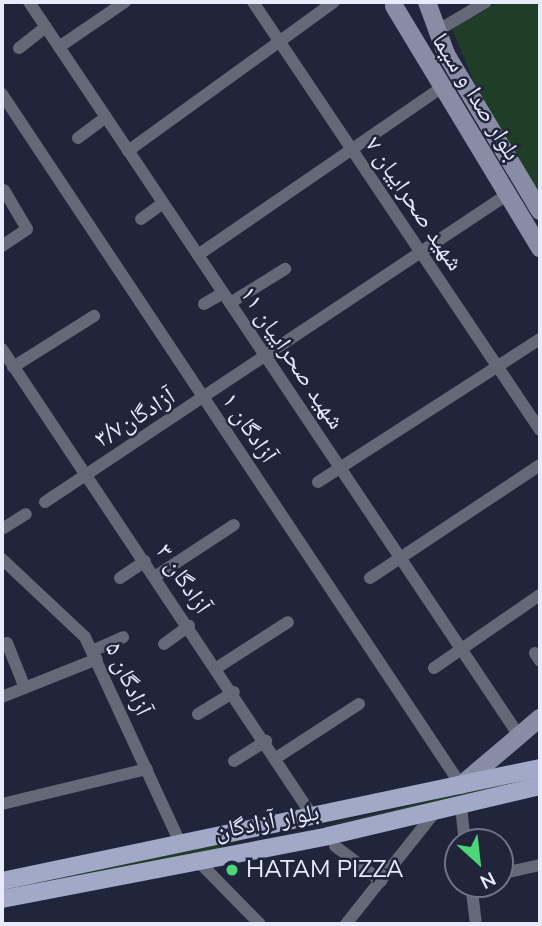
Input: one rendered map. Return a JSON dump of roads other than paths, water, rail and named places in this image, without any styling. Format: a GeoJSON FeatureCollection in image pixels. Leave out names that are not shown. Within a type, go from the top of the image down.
{"type":"FeatureCollection","features":[{"type":"Feature","properties":{"kind":"main road"},"geometry":{"type":"LineString","coordinates":[[392,4],[407,10],[425,2]]}},
{"type":"Feature","properties":{"kind":"main road","name":"بلوار صدا و سیما"},"geometry":{"type":"LineString","coordinates":[[425,2],[434,28],[540,211]]}},
{"type":"Feature","properties":{"kind":"main road","name":"بلوار صدا و سیما"},"geometry":{"type":"LineString","coordinates":[[392,4],[540,248]]}},
{"type":"Feature","properties":{"kind":"main road"},"geometry":{"type":"LineString","coordinates":[[408,32],[419,20],[434,28]]}},
{"type":"Feature","properties":{"kind":"main road"},"geometry":{"type":"LineString","coordinates":[[461,785],[540,718]]}},
{"type":"Feature","properties":{"kind":"main road","name":"بلوار آزادگان"},"geometry":{"type":"LineString","coordinates":[[2,881],[461,785],[539,776]]}},
{"type":"Feature","properties":{"kind":"main road","name":"بلوار آزادگان"},"geometry":{"type":"LineString","coordinates":[[2,899],[435,812],[461,806],[539,776]]}},
{"type":"Feature","properties":{"kind":"main road"},"geometry":{"type":"LineString","coordinates":[[263,827],[268,847]]}},
{"type":"Feature","properties":{"kind":"street","name":"شهید صحراییان ۱۱"},"geometry":{"type":"LineString","coordinates":[[29,2],[520,737]]}},
{"type":"Feature","properties":{"kind":"street"},"geometry":{"type":"LineString","coordinates":[[59,47],[125,2]]}},
{"type":"Feature","properties":{"kind":"street","name":"شهید صحراییان ۷"},"geometry":{"type":"LineString","coordinates":[[253,2],[540,430]]}},
{"type":"Feature","properties":{"kind":"street"},"geometry":{"type":"LineString","coordinates":[[128,151],[281,44],[334,2]]}},
{"type":"Feature","properties":{"kind":"street"},"geometry":{"type":"LineString","coordinates":[[434,28],[486,2]]}},
{"type":"Feature","properties":{"kind":"street"},"geometry":{"type":"LineString","coordinates":[[19,48],[46,27]]}},
{"type":"Feature","properties":{"kind":"street"},"geometry":{"type":"LineString","coordinates":[[198,255],[350,146],[441,88]]}},
{"type":"Feature","properties":{"kind":"street","name":"آزادگان ۱"},"geometry":{"type":"LineString","coordinates":[[2,94],[461,785]]}},
{"type":"Feature","properties":{"kind":"street"},"geometry":{"type":"LineString","coordinates":[[78,138],[106,117]]}},
{"type":"Feature","properties":{"kind":"street"},"geometry":{"type":"LineString","coordinates":[[2,246],[27,229],[4,190]]}},
{"type":"Feature","properties":{"kind":"street","name":"آزادگان۳/۷"},"geometry":{"type":"LineString","coordinates":[[45,502],[205,399],[508,194]]}},
{"type":"Feature","properties":{"kind":"street"},"geometry":{"type":"LineString","coordinates":[[141,219],[163,203]]}},
{"type":"Feature","properties":{"kind":"street"},"geometry":{"type":"LineString","coordinates":[[204,304],[227,298],[285,269]]}},
{"type":"Feature","properties":{"kind":"street"},"geometry":{"type":"LineString","coordinates":[[13,367],[94,316]]}},
{"type":"Feature","properties":{"kind":"street"},"geometry":{"type":"LineString","coordinates":[[318,482],[540,339]]}},
{"type":"Feature","properties":{"kind":"street","name":"آزادگان ۳"},"geometry":{"type":"LineString","coordinates":[[2,349],[218,667],[313,817]]}},
{"type":"Feature","properties":{"kind":"street"},"geometry":{"type":"LineString","coordinates":[[370,578],[540,465]]}},
{"type":"Feature","properties":{"kind":"street"},"geometry":{"type":"LineString","coordinates":[[2,529],[26,514]]}},
{"type":"Feature","properties":{"kind":"street"},"geometry":{"type":"LineString","coordinates":[[156,576],[234,524]]}},
{"type":"Feature","properties":{"kind":"street","name":"آزادگان ۵"},"geometry":{"type":"LineString","coordinates":[[2,559],[65,612],[94,655],[180,843]]}},
{"type":"Feature","properties":{"kind":"street"},"geometry":{"type":"LineString","coordinates":[[120,578],[145,561]]}},
{"type":"Feature","properties":{"kind":"street"},"geometry":{"type":"LineString","coordinates":[[434,668],[540,595]]}},
{"type":"Feature","properties":{"kind":"street"},"geometry":{"type":"LineString","coordinates":[[218,667],[288,622]]}},
{"type":"Feature","properties":{"kind":"street"},"geometry":{"type":"LineString","coordinates":[[164,644],[189,626]]}},
{"type":"Feature","properties":{"kind":"street"},"geometry":{"type":"LineString","coordinates":[[2,698],[94,655],[123,637]]}},
{"type":"Feature","properties":{"kind":"street"},"geometry":{"type":"LineString","coordinates":[[7,643],[25,688]]}},
{"type":"Feature","properties":{"kind":"street"},"geometry":{"type":"LineString","coordinates":[[198,714],[234,692]]}},
{"type":"Feature","properties":{"kind":"street"},"geometry":{"type":"LineString","coordinates":[[276,758],[359,704]]}},
{"type":"Feature","properties":{"kind":"street"},"geometry":{"type":"LineString","coordinates":[[234,761],[266,741]]}},
{"type":"Feature","properties":{"kind":"street"},"geometry":{"type":"LineString","coordinates":[[2,804],[147,769]]}},
{"type":"Feature","properties":{"kind":"street"},"geometry":{"type":"LineString","coordinates":[[461,806],[464,828]]}},
{"type":"Feature","properties":{"kind":"street"},"geometry":{"type":"LineString","coordinates":[[346,924],[435,812]]}},
{"type":"Feature","properties":{"kind":"street"},"geometry":{"type":"LineString","coordinates":[[335,846],[381,881]]}},
{"type":"Feature","properties":{"kind":"street"},"geometry":{"type":"LineString","coordinates":[[198,861],[260,924]]}},
{"type":"Feature","properties":{"kind":"street"},"geometry":{"type":"LineString","coordinates":[[514,871],[540,865]]}},
{"type":"Feature","properties":{"kind":"street"},"geometry":{"type":"LineString","coordinates":[[473,898],[476,924]]}},
{"type":"Feature","properties":{"kind":"place","name":"HATAM PIZZA"},"geometry":{"type":"Point","coordinates":[232,870]}}]}
